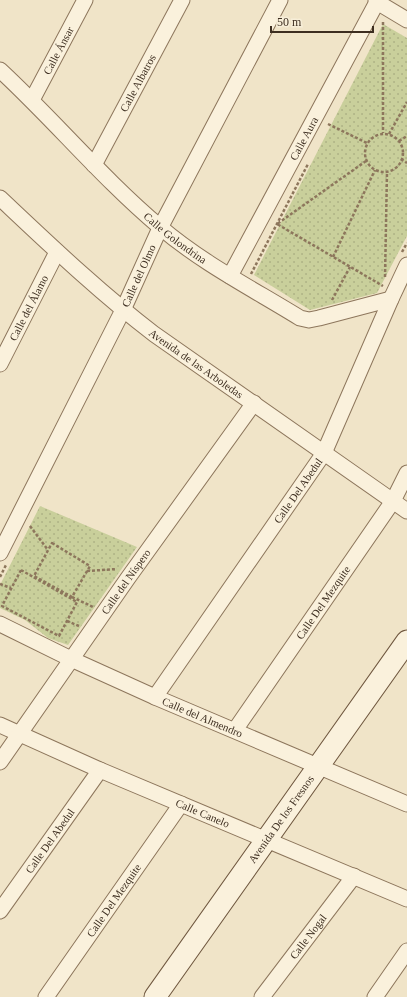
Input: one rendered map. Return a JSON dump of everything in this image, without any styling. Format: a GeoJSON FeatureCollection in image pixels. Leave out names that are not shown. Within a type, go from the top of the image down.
{"type":"FeatureCollection","features":[{"type":"Feature","properties":{"kind":"street","name":"Calle Ánsar"},"geometry":{"type":"LineString","coordinates":[[32,100],[85,0]]}},
{"type":"Feature","properties":{"kind":"street","name":"Calle Albatros"},"geometry":{"type":"LineString","coordinates":[[94,165],[182,0]]}},
{"type":"Feature","properties":{"kind":"street","name":"Calle del Olmo"},"geometry":{"type":"LineString","coordinates":[[3,558],[123,310],[160,228],[280,0]]}},
{"type":"Feature","properties":{"kind":"street"},"geometry":{"type":"LineString","coordinates":[[376,1],[407,20]]}},
{"type":"Feature","properties":{"kind":"street","name":"Calle Aura"},"geometry":{"type":"LineString","coordinates":[[230,276],[376,1]]}},
{"type":"Feature","properties":{"kind":"street","name":"Calle Golondrina"},"geometry":{"type":"LineString","coordinates":[[0,70],[32,100],[94,165],[160,228],[192,252],[300,318],[309,320],[319,318],[386,292]]}},
{"type":"Feature","properties":{"kind":"street","name":"Avenida de las Arboledas"},"geometry":{"type":"LineString","coordinates":[[0,198],[57,252],[123,310],[154,334],[407,511]]}},
{"type":"Feature","properties":{"kind":"street","name":"Calle del Álamo"},"geometry":{"type":"LineString","coordinates":[[0,364],[57,252]]}},
{"type":"Feature","properties":{"kind":"street","name":"Calle Del Abedul"},"geometry":{"type":"LineString","coordinates":[[155,697],[324,453],[386,292],[404,260]]}},
{"type":"Feature","properties":{"kind":"street","name":"Calle del Níspero"},"geometry":{"type":"LineString","coordinates":[[0,762],[71,659],[254,403]]}},
{"type":"Feature","properties":{"kind":"street","name":"Calle Del Mezquite"},"geometry":{"type":"LineString","coordinates":[[235,730],[393,500],[407,473]]}},
{"type":"Feature","properties":{"kind":"street","name":"Calle del Almendro"},"geometry":{"type":"LineString","coordinates":[[0,624],[71,659],[155,697],[406,801]]}},
{"type":"Feature","properties":{"kind":"street","name":"Avenida De los Fresnos"},"geometry":{"type":"LineString","coordinates":[[155,997],[407,640]]}},
{"type":"Feature","properties":{"kind":"street","name":"Calle Canelo"},"geometry":{"type":"LineString","coordinates":[[0,725],[100,770],[407,899]]}},
{"type":"Feature","properties":{"kind":"street","name":"Calle Del Abedul"},"geometry":{"type":"LineString","coordinates":[[0,911],[100,770]]}},
{"type":"Feature","properties":{"kind":"street","name":"Calle Del Mezquite"},"geometry":{"type":"LineString","coordinates":[[46,997],[181,804]]}},
{"type":"Feature","properties":{"kind":"street","name":"Calle Nogal"},"geometry":{"type":"LineString","coordinates":[[262,997],[354,876]]}},
{"type":"Feature","properties":{"kind":"street"},"geometry":{"type":"LineString","coordinates":[[375,997],[407,951]]}},
{"type":"Feature","properties":{"kind":"path"},"geometry":{"type":"LineString","coordinates":[[383,20],[389,23]]}},
{"type":"Feature","properties":{"kind":"path"},"geometry":{"type":"LineString","coordinates":[[379,27],[383,20]]}},
{"type":"Feature","properties":{"kind":"path"},"geometry":{"type":"LineString","coordinates":[[383,20],[383,134]]}},
{"type":"Feature","properties":{"kind":"path"},"geometry":{"type":"LineString","coordinates":[[389,134],[407,102]]}},
{"type":"Feature","properties":{"kind":"path"},"geometry":{"type":"LineString","coordinates":[[325,131],[332,117]]}},
{"type":"Feature","properties":{"kind":"path"},"geometry":{"type":"LineString","coordinates":[[328,124],[367,143]]}},
{"type":"Feature","properties":{"kind":"path"},"geometry":{"type":"LineString","coordinates":[[389,134],[399,141],[403,153],[398,165],[388,172],[381,172],[370,166],[364,155],[367,143],[377,135],[389,134]]}},
{"type":"Feature","properties":{"kind":"path"},"geometry":{"type":"LineString","coordinates":[[399,141],[407,136]]}},
{"type":"Feature","properties":{"kind":"path"},"geometry":{"type":"LineString","coordinates":[[250,276],[311,158]]}},
{"type":"Feature","properties":{"kind":"path"},"geometry":{"type":"LineString","coordinates":[[401,160],[407,163]]}},
{"type":"Feature","properties":{"kind":"path"},"geometry":{"type":"LineString","coordinates":[[277,224],[366,161]]}},
{"type":"Feature","properties":{"kind":"path"},"geometry":{"type":"LineString","coordinates":[[333,257],[375,170]]}},
{"type":"Feature","properties":{"kind":"path"},"geometry":{"type":"LineString","coordinates":[[386,292],[388,172]]}},
{"type":"Feature","properties":{"kind":"path"},"geometry":{"type":"LineString","coordinates":[[277,224],[350,267],[386,292]]}},
{"type":"Feature","properties":{"kind":"path"},"geometry":{"type":"LineString","coordinates":[[404,260],[407,243]]}},
{"type":"Feature","properties":{"kind":"path"},"geometry":{"type":"LineString","coordinates":[[330,304],[350,267]]}},
{"type":"Feature","properties":{"kind":"path"},"geometry":{"type":"LineString","coordinates":[[386,292],[388,280]]}},
{"type":"Feature","properties":{"kind":"path"},"geometry":{"type":"LineString","coordinates":[[27,522],[48,550]]}},
{"type":"Feature","properties":{"kind":"path"},"geometry":{"type":"LineString","coordinates":[[72,597],[90,566],[52,543],[34,576],[72,597],[97,609]]}},
{"type":"Feature","properties":{"kind":"path"},"geometry":{"type":"LineString","coordinates":[[0,576],[3,558]]}},
{"type":"Feature","properties":{"kind":"path"},"geometry":{"type":"LineString","coordinates":[[87,571],[118,569]]}},
{"type":"Feature","properties":{"kind":"path"},"geometry":{"type":"LineString","coordinates":[[21,570],[77,602],[59,636],[2,606],[11,588],[21,570]]}},
{"type":"Feature","properties":{"kind":"path"},"geometry":{"type":"LineString","coordinates":[[0,584],[11,588]]}},
{"type":"Feature","properties":{"kind":"path"},"geometry":{"type":"LineString","coordinates":[[68,620],[83,628]]}},
{"type":"Feature","properties":{"kind":"green space"},"geometry":{"type":"Polygon","coordinates":[[[383,24],[407,38],[407,236],[377,293],[310,310],[254,275],[383,24]]]}},
{"type":"Feature","properties":{"kind":"green space"},"geometry":{"type":"Polygon","coordinates":[[[40,506],[137,547],[68,645],[48,638],[25,620],[0,608],[0,585],[40,506]]]}}]}
